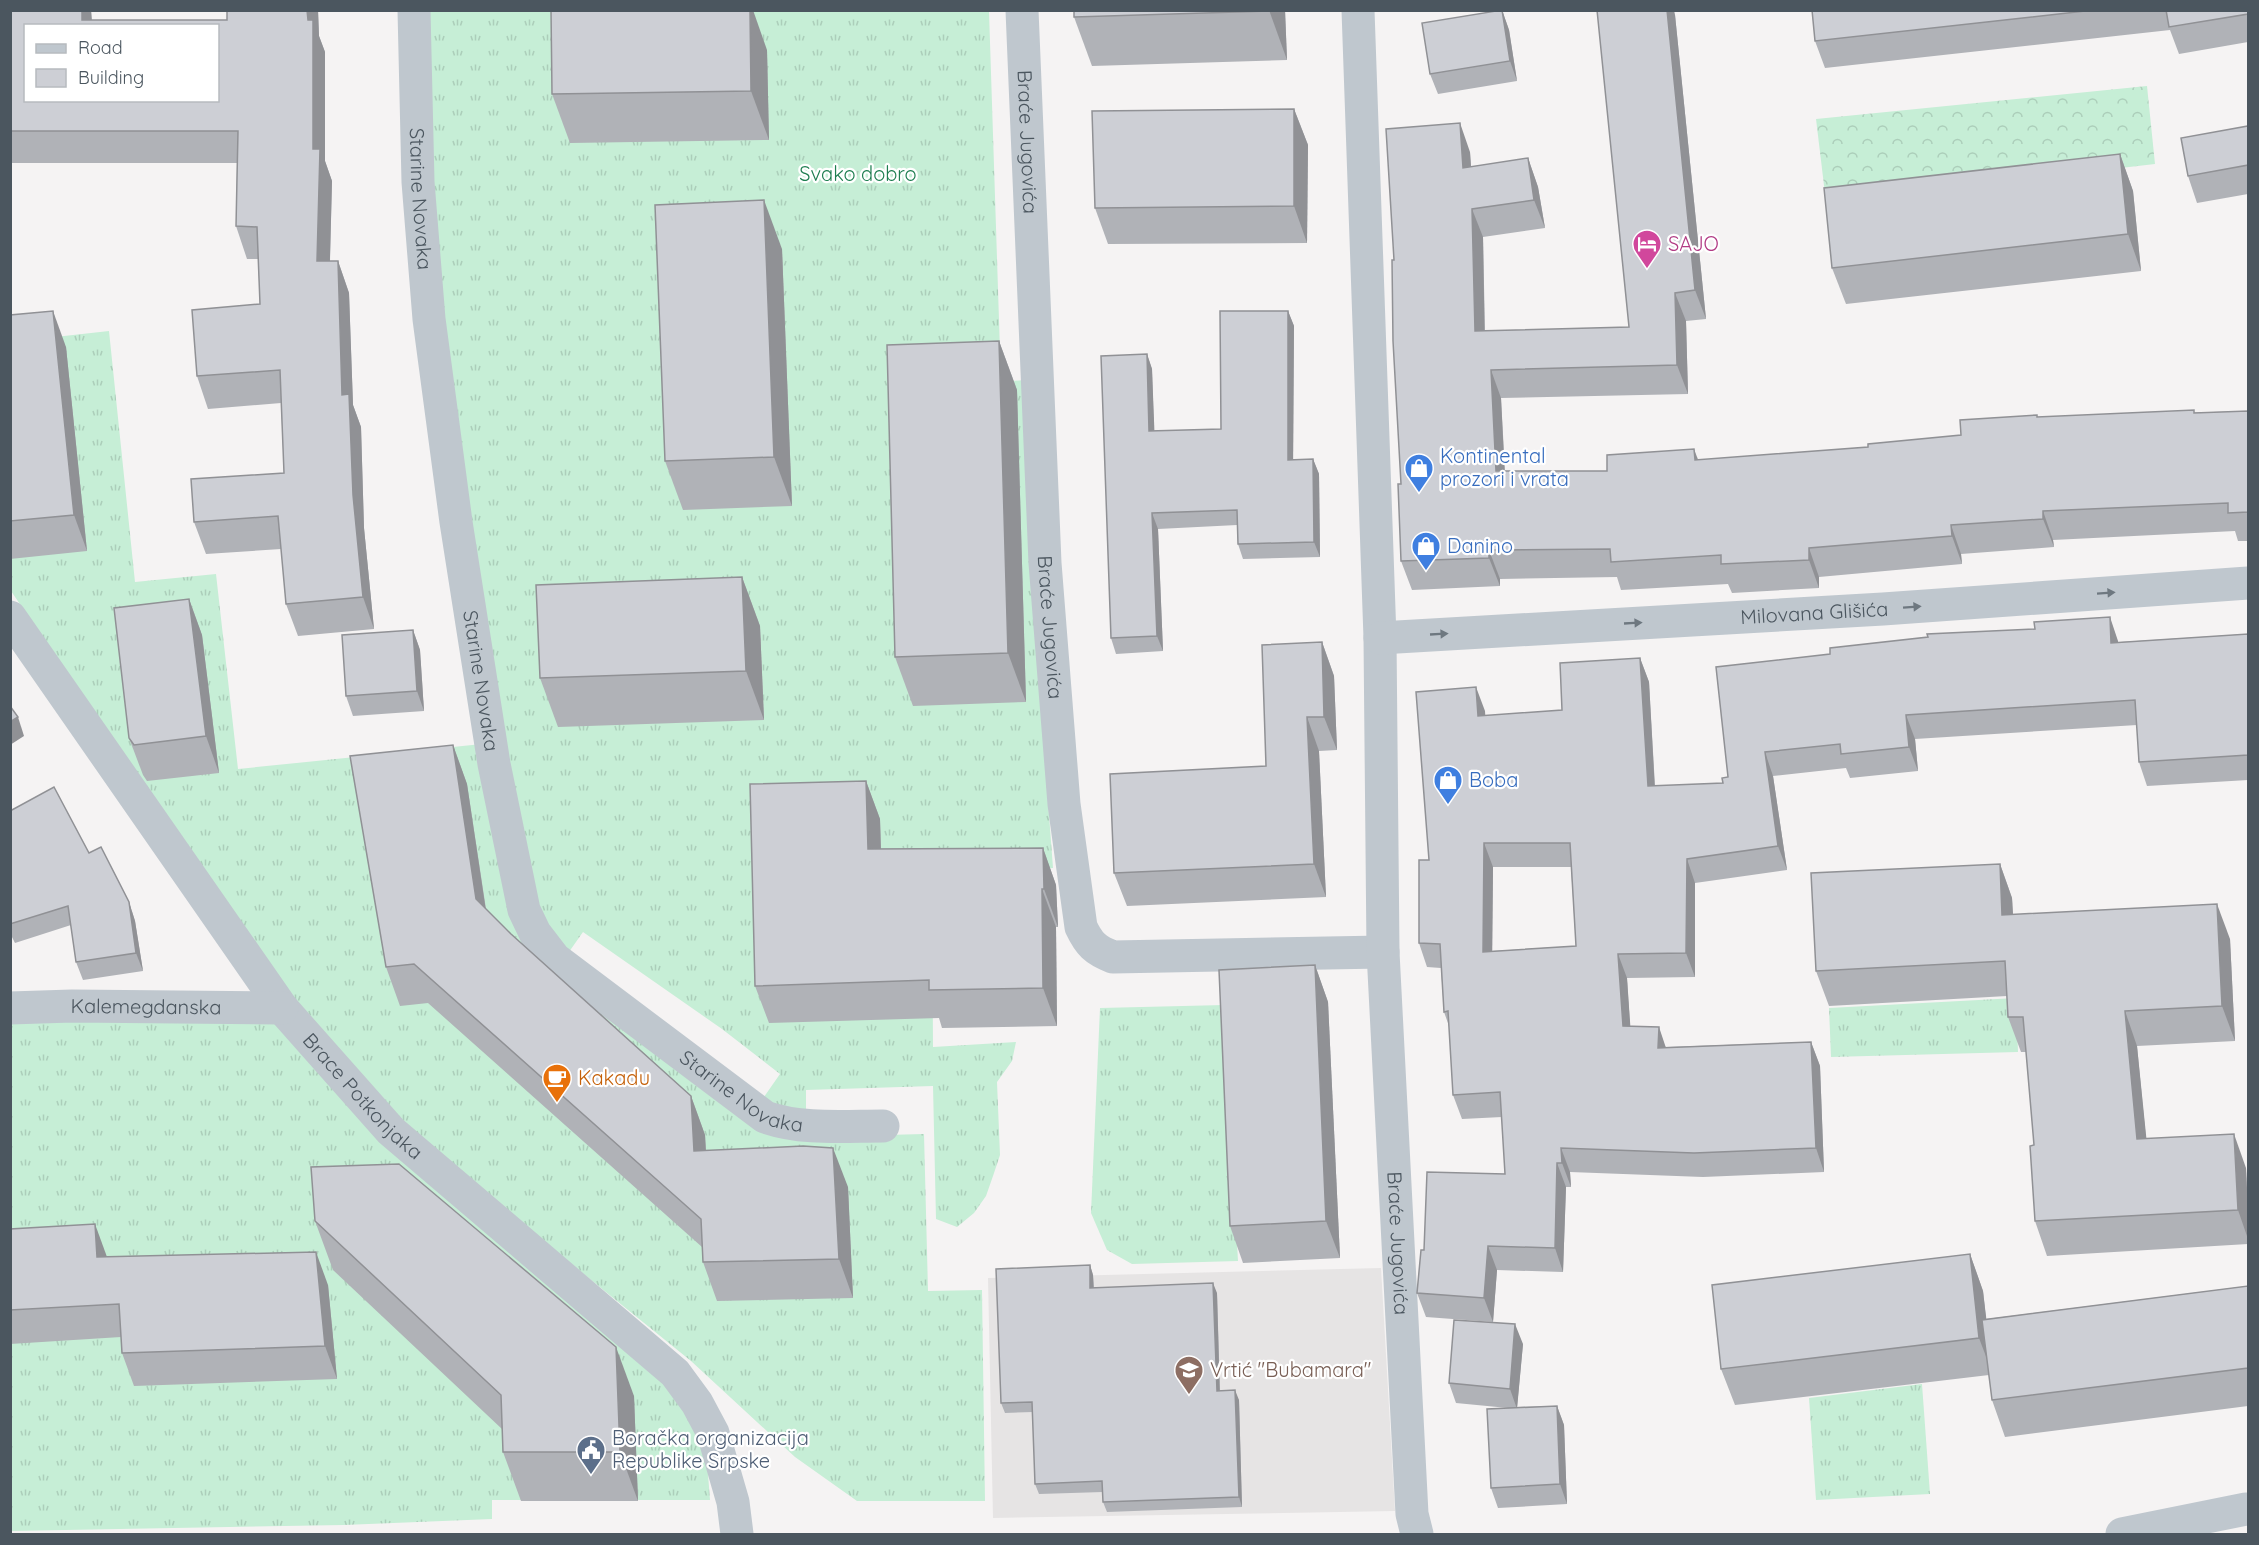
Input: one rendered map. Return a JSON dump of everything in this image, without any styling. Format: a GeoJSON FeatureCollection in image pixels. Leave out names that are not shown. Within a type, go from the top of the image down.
{"type":"FeatureCollection","features":[{"type":"Feature","properties":{"kind":"street","name":"Starine Novaka"},"geometry":{"type":"LineString","coordinates":[[414,10],[418,182],[430,330],[456,522],[494,764],[524,910],[534,933],[555,959],[765,1117],[782,1123],[804,1126],[883,1126]]}},
{"type":"Feature","properties":{"kind":"street","name":"Braće Jugovića"},"geometry":{"type":"LineString","coordinates":[[1022,10],[1045,563],[1064,804],[1081,927],[1089,944],[1099,952],[1113,957],[1383,952]]}},
{"type":"Feature","properties":{"kind":"street","name":"Braće Jugovića"},"geometry":{"type":"LineString","coordinates":[[1358,10],[1380,638],[1383,952],[1412,1514],[1417,1534]]}},
{"type":"Feature","properties":{"kind":"street","name":"Milovana Glišića"},"geometry":{"type":"LineString","coordinates":[[1380,638],[1883,609],[2248,583]]}},
{"type":"Feature","properties":{"kind":"street","name":"Brace Potkonjaka"},"geometry":{"type":"LineString","coordinates":[[10,617],[282,1008],[391,1131],[675,1373],[696,1402],[712,1433],[734,1502],[736,1534]]}},
{"type":"Feature","properties":{"kind":"street","name":"Kalemegdanska"},"geometry":{"type":"LineString","coordinates":[[10,1008],[72,1006],[282,1008]]}},
{"type":"Feature","properties":{"kind":"street"},"geometry":{"type":"LineString","coordinates":[[2122,1534],[2247,1510]]}},
{"type":"Feature","properties":{"kind":"street"},"geometry":{"type":"LineString","coordinates":[[2211,1534],[2224,1518],[2247,1510]]}},
{"type":"Feature","properties":{"kind":"shaded area","name":"Vrtić \"Bubamara\""},"geometry":{"type":"Polygon","coordinates":[[[1381,1268],[1395,1511],[993,1518],[988,1278],[1381,1268]]]}},
{"type":"Feature","properties":{"kind":"green space","name":"Svako dobro"},"geometry":{"type":"Polygon","coordinates":[[[420,11],[989,11],[1001,382],[1025,380],[1041,708],[1053,868],[932,871],[933,1047],[1016,1042],[1012,1061],[997,1082],[1000,1155],[986,1196],[974,1213],[957,1227],[936,1219],[933,1086],[806,1090],[806,1122],[757,1107],[780,1074],[722,1029],[583,932],[564,959],[529,907],[438,324],[420,11]]]}},
{"type":"Feature","properties":{"kind":"green space"},"geometry":{"type":"Polygon","coordinates":[[[2147,86],[2155,164],[1826,202],[1816,119],[2147,86]]]}},
{"type":"Feature","properties":{"kind":"green space"},"geometry":{"type":"Polygon","coordinates":[[[109,331],[135,582],[216,574],[238,769],[482,744],[528,938],[808,1137],[924,1134],[928,1291],[982,1290],[985,1501],[857,1501],[795,1457],[691,1361],[401,1126],[295,1001],[162,814],[11,591],[10,342],[109,331]]]}},
{"type":"Feature","properties":{"kind":"green space"},"geometry":{"type":"Polygon","coordinates":[[[2016,998],[2018,1052],[1831,1057],[1829,1008],[2016,998]]]}},
{"type":"Feature","properties":{"kind":"green space"},"geometry":{"type":"Polygon","coordinates":[[[1224,1005],[1238,1261],[1132,1264],[1107,1250],[1091,1213],[1100,1008],[1224,1005]]]}},
{"type":"Feature","properties":{"kind":"green space"},"geometry":{"type":"Polygon","coordinates":[[[277,1017],[669,1379],[705,1435],[710,1500],[492,1500],[492,1519],[344,1525],[11,1531],[10,1022],[277,1017]]]}},
{"type":"Feature","properties":{"kind":"green space"},"geometry":{"type":"Polygon","coordinates":[[[1922,1384],[1930,1494],[1816,1500],[1809,1398],[1922,1384]]]}},
{"type":"Feature","properties":{"kind":"building"},"geometry":{"type":"Polygon","coordinates":[[[10,10],[82,10],[82,20],[227,20],[227,10],[307,10],[308,20],[313,20],[313,149],[320,149],[317,261],[338,261],[342,395],[349,394],[353,495],[363,597],[286,604],[278,516],[194,522],[191,479],[284,473],[280,370],[197,376],[192,310],[260,304],[257,227],[236,226],[238,131],[10,131],[10,10]]]}},
{"type":"Feature","properties":{"kind":"building"},"geometry":{"type":"Polygon","coordinates":[[[551,10],[750,10],[751,91],[552,94],[551,10]]]}},
{"type":"Feature","properties":{"kind":"building"},"geometry":{"type":"Polygon","coordinates":[[[1074,10],[1269,10],[1269,11],[1074,17],[1074,10]]]}},
{"type":"Feature","properties":{"kind":"building"},"geometry":{"type":"Polygon","coordinates":[[[1502,10],[1510,61],[1430,74],[1422,23],[1502,10]]]}},
{"type":"Feature","properties":{"kind":"building"},"geometry":{"type":"Polygon","coordinates":[[[1597,10],[1667,10],[1695,290],[1675,293],[1677,365],[1491,370],[1496,471],[1607,471],[1607,455],[1694,449],[1695,460],[1868,447],[1868,444],[1961,435],[1960,420],[2194,410],[2194,413],[2248,411],[2248,512],[2228,513],[2228,503],[2043,511],[2043,519],[1951,525],[1952,536],[1809,548],[1809,560],[1721,564],[1721,555],[1611,562],[1610,549],[1489,550],[1489,558],[1401,561],[1398,484],[1401,484],[1393,341],[1392,260],[1394,260],[1386,129],[1460,123],[1463,168],[1528,158],[1534,200],[1472,209],[1475,331],[1629,327],[1597,10]]]}},
{"type":"Feature","properties":{"kind":"building"},"geometry":{"type":"Polygon","coordinates":[[[1812,10],[2094,10],[1815,41],[1812,10]]]}},
{"type":"Feature","properties":{"kind":"building"},"geometry":{"type":"Polygon","coordinates":[[[2166,10],[2248,10],[2248,14],[2169,27],[2166,10]]]}},
{"type":"Feature","properties":{"kind":"building"},"geometry":{"type":"Polygon","coordinates":[[[1294,109],[1294,206],[1095,208],[1092,111],[1294,109]]]}},
{"type":"Feature","properties":{"kind":"building"},"geometry":{"type":"Polygon","coordinates":[[[2248,126],[2248,165],[2188,176],[2181,138],[2248,126]]]}},
{"type":"Feature","properties":{"kind":"building"},"geometry":{"type":"Polygon","coordinates":[[[2120,154],[2128,234],[1832,268],[1824,188],[2120,154]]]}},
{"type":"Feature","properties":{"kind":"building"},"geometry":{"type":"Polygon","coordinates":[[[764,200],[774,457],[665,461],[655,205],[764,200]]]}},
{"type":"Feature","properties":{"kind":"building"},"geometry":{"type":"Polygon","coordinates":[[[53,311],[74,515],[10,521],[10,315],[53,311]]]}},
{"type":"Feature","properties":{"kind":"building"},"geometry":{"type":"Polygon","coordinates":[[[1220,311],[1288,311],[1288,460],[1313,459],[1314,542],[1238,544],[1237,510],[1152,513],[1157,636],[1111,638],[1101,356],[1147,354],[1149,431],[1221,429],[1220,311]]]}},
{"type":"Feature","properties":{"kind":"building"},"geometry":{"type":"Polygon","coordinates":[[[999,341],[1008,653],[895,657],[887,345],[999,341]]]}},
{"type":"Feature","properties":{"kind":"building"},"geometry":{"type":"Polygon","coordinates":[[[742,577],[746,671],[540,678],[536,585],[742,577]]]}},
{"type":"Feature","properties":{"kind":"building"},"geometry":{"type":"Polygon","coordinates":[[[189,599],[206,736],[134,745],[129,738],[114,608],[189,599]]]}},
{"type":"Feature","properties":{"kind":"building"},"geometry":{"type":"Polygon","coordinates":[[[2110,617],[2111,643],[2248,634],[2248,755],[2139,762],[2135,700],[1906,715],[1909,747],[1841,754],[1840,744],[1765,752],[1778,846],[1687,859],[1686,953],[1618,954],[1623,1026],[1659,1027],[1658,1048],[1811,1042],[1816,1148],[1694,1153],[1561,1148],[1562,1163],[1557,1163],[1555,1248],[1488,1246],[1484,1298],[1417,1293],[1421,1250],[1424,1250],[1427,1172],[1505,1174],[1500,1092],[1453,1095],[1448,1011],[1444,1012],[1440,944],[1419,943],[1419,860],[1429,860],[1416,692],[1476,687],[1478,716],[1562,710],[1560,663],[1640,658],[1648,786],[1723,783],[1722,778],[1728,777],[1716,667],[1830,654],[1830,648],[1928,637],[1927,634],[2035,629],[2034,622],[2110,617]],[[1484,843],[1483,952],[1576,946],[1570,843],[1484,843]]]}},
{"type":"Feature","properties":{"kind":"building"},"geometry":{"type":"Polygon","coordinates":[[[413,630],[417,691],[346,696],[342,635],[413,630]]]}},
{"type":"Feature","properties":{"kind":"building"},"geometry":{"type":"Polygon","coordinates":[[[1322,642],[1324,717],[1307,717],[1314,864],[1114,873],[1110,774],[1266,766],[1262,645],[1322,642]]]}},
{"type":"Feature","properties":{"kind":"building"},"geometry":{"type":"Polygon","coordinates":[[[10,706],[18,717],[10,722],[10,706]]]}},
{"type":"Feature","properties":{"kind":"building"},"geometry":{"type":"Polygon","coordinates":[[[453,745],[476,899],[511,934],[691,1096],[694,1151],[803,1146],[833,1148],[839,1259],[703,1262],[701,1219],[414,964],[386,967],[350,756],[453,745]]]}},
{"type":"Feature","properties":{"kind":"building"},"geometry":{"type":"Polygon","coordinates":[[[866,781],[868,849],[1043,848],[1043,988],[929,990],[929,980],[755,986],[750,784],[866,781]]]}},
{"type":"Feature","properties":{"kind":"building"},"geometry":{"type":"Polygon","coordinates":[[[54,787],[89,853],[101,847],[129,902],[136,953],[76,962],[68,906],[10,924],[10,811],[54,787]]]}},
{"type":"Feature","properties":{"kind":"building"},"geometry":{"type":"Polygon","coordinates":[[[2000,864],[2002,915],[2217,904],[2222,1006],[2125,1011],[2137,1139],[2234,1134],[2238,1210],[2035,1221],[2030,1146],[2034,1145],[2023,1017],[2008,1017],[2005,961],[1816,971],[1811,873],[2000,864]]]}},
{"type":"Feature","properties":{"kind":"building"},"geometry":{"type":"Polygon","coordinates":[[[1315,965],[1326,1221],[1230,1226],[1219,970],[1315,965]]]}},
{"type":"Feature","properties":{"kind":"building"},"geometry":{"type":"Polygon","coordinates":[[[399,1164],[616,1347],[620,1452],[503,1452],[501,1395],[315,1221],[311,1167],[399,1164]]]}},
{"type":"Feature","properties":{"kind":"building"},"geometry":{"type":"Polygon","coordinates":[[[95,1224],[97,1257],[316,1252],[325,1346],[122,1353],[119,1304],[10,1310],[10,1229],[95,1224]]]}},
{"type":"Feature","properties":{"kind":"building"},"geometry":{"type":"Polygon","coordinates":[[[1970,1254],[1979,1338],[1721,1369],[1712,1285],[1970,1254]]]}},
{"type":"Feature","properties":{"kind":"building"},"geometry":{"type":"Polygon","coordinates":[[[1090,1265],[1090,1288],[1213,1283],[1217,1391],[1235,1390],[1239,1497],[1103,1502],[1102,1481],[1035,1484],[1032,1402],[1001,1403],[996,1269],[1090,1265]]]}},
{"type":"Feature","properties":{"kind":"building"},"geometry":{"type":"Polygon","coordinates":[[[2248,1286],[2248,1368],[1992,1400],[1982,1320],[2248,1286]]]}},
{"type":"Feature","properties":{"kind":"building"},"geometry":{"type":"Polygon","coordinates":[[[1454,1320],[1515,1324],[1510,1389],[1449,1383],[1454,1320]]]}},
{"type":"Feature","properties":{"kind":"building"},"geometry":{"type":"Polygon","coordinates":[[[1557,1406],[1560,1484],[1491,1488],[1487,1409],[1557,1406]]]}},
{"type":"Feature","properties":{"kind":"place","name":"SAJO"},"geometry":{"type":"Point","coordinates":[1647,270]}},
{"type":"Feature","properties":{"kind":"place","name":"Kontinental prozori i vrata"},"geometry":{"type":"Point","coordinates":[1419,494]}},
{"type":"Feature","properties":{"kind":"place","name":"Danino"},"geometry":{"type":"Point","coordinates":[1426,572]}},
{"type":"Feature","properties":{"kind":"place","name":"Boba"},"geometry":{"type":"Point","coordinates":[1448,806]}},
{"type":"Feature","properties":{"kind":"place","name":"Kakadu"},"geometry":{"type":"Point","coordinates":[557,1104]}},
{"type":"Feature","properties":{"kind":"place","name":"Vrtić \"Bubamara\""},"geometry":{"type":"Point","coordinates":[1189,1396]}},
{"type":"Feature","properties":{"kind":"place","name":"Boračka organizacija Republike Srpske"},"geometry":{"type":"Point","coordinates":[591,1476]}}]}
